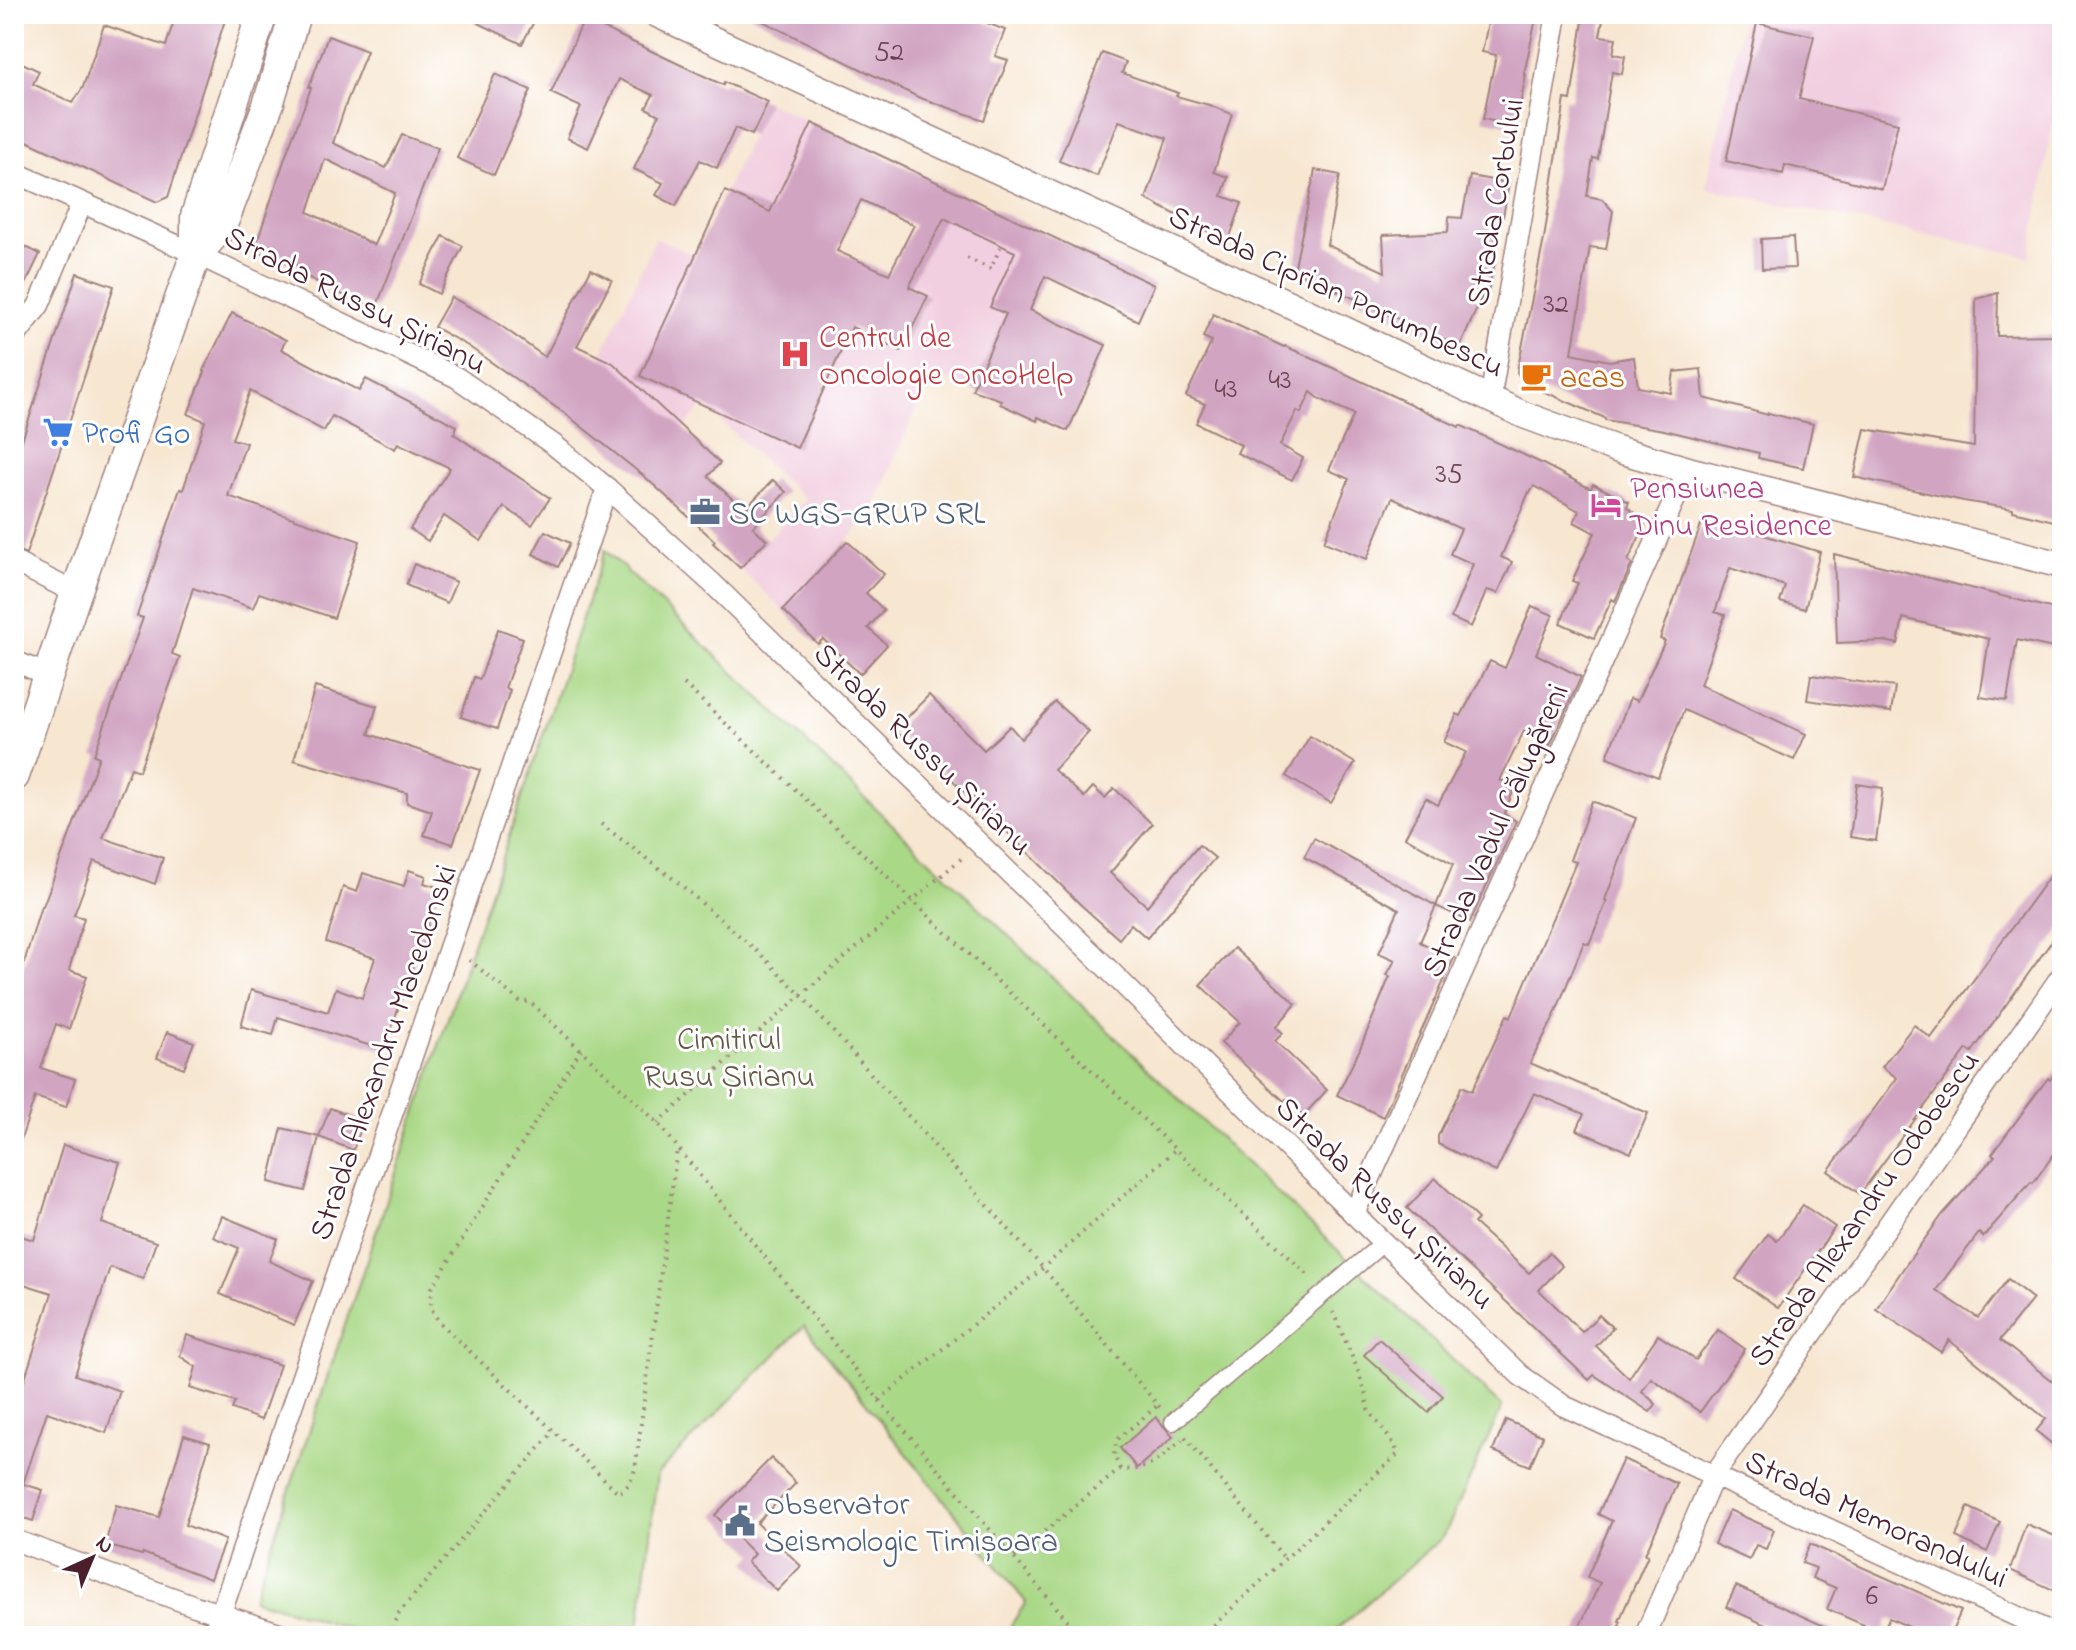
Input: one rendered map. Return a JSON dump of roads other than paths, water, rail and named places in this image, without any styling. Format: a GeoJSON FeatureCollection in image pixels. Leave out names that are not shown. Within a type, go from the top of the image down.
{"type":"FeatureCollection","features":[{"type":"Feature","properties":{"kind":"main road"},"geometry":{"type":"LineString","coordinates":[[14,776],[196,254],[196,216],[262,14]]}},
{"type":"Feature","properties":{"kind":"main road"},"geometry":{"type":"LineString","coordinates":[[196,254],[221,227],[268,105],[295,14]]}},
{"type":"Feature","properties":{"kind":"street","name":"Strada Ciprian Porumbescu"},"geometry":{"type":"LineString","coordinates":[[657,14],[1490,400],[1616,449],[1688,470],[2062,565]]}},
{"type":"Feature","properties":{"kind":"street","name":"Strada Corbului"},"geometry":{"type":"LineString","coordinates":[[1490,400],[1557,14]]}},
{"type":"Feature","properties":{"kind":"street","name":"Strada Russu Șirianu"},"geometry":{"type":"LineString","coordinates":[[14,172],[456,377],[554,445],[607,488],[712,583],[1520,1375],[1564,1406],[1714,1475]]}},
{"type":"Feature","properties":{"kind":"street"},"geometry":{"type":"LineString","coordinates":[[14,338],[39,305],[82,203]]}},
{"type":"Feature","properties":{"kind":"street","name":"Strada Vadul Călugăreni"},"geometry":{"type":"LineString","coordinates":[[1354,1214],[1688,470]]}},
{"type":"Feature","properties":{"kind":"street","name":"Strada Alexandru Macedonski"},"geometry":{"type":"LineString","coordinates":[[213,1636],[607,488]]}},
{"type":"Feature","properties":{"kind":"street"},"geometry":{"type":"LineString","coordinates":[[14,562],[76,593]]}},
{"type":"Feature","properties":{"kind":"street"},"geometry":{"type":"LineString","coordinates":[[14,661],[48,675]]}},
{"type":"Feature","properties":{"kind":"street","name":"Strada Alexandru Odobescu"},"geometry":{"type":"LineString","coordinates":[[1645,1636],[1714,1475],[2062,975]]}},
{"type":"Feature","properties":{"kind":"street"},"geometry":{"type":"LineString","coordinates":[[1173,1422],[1383,1243]]}},
{"type":"Feature","properties":{"kind":"street","name":"Strada Memorandului"},"geometry":{"type":"LineString","coordinates":[[1714,1475],[2059,1636]]}},
{"type":"Feature","properties":{"kind":"street"},"geometry":{"type":"LineString","coordinates":[[14,1540],[288,1636]]}},
{"type":"Feature","properties":{"kind":"place","name":"Centrul de Oncologie OncoHelp"},"geometry":{"type":"Point","coordinates":[795,354]}},
{"type":"Feature","properties":{"kind":"place","name":"acas"},"geometry":{"type":"Point","coordinates":[1536,376]}},
{"type":"Feature","properties":{"kind":"place","name":"Profi Go"},"geometry":{"type":"Point","coordinates":[58,432]}},
{"type":"Feature","properties":{"kind":"place","name":"Pensiunea Dinu Residence"},"geometry":{"type":"Point","coordinates":[1606,505]}},
{"type":"Feature","properties":{"kind":"place","name":"SC WGS-GRUP SRL"},"geometry":{"type":"Point","coordinates":[705,512]}},
{"type":"Feature","properties":{"kind":"place","name":"Observator Seismologic Timișoara"},"geometry":{"type":"Point","coordinates":[740,1521]}},
{"type":"Feature","properties":{"kind":"park label","name":"Cimitirul Rusu Șirianu"},"geometry":{"type":"Point","coordinates":[729,1056]}}]}
